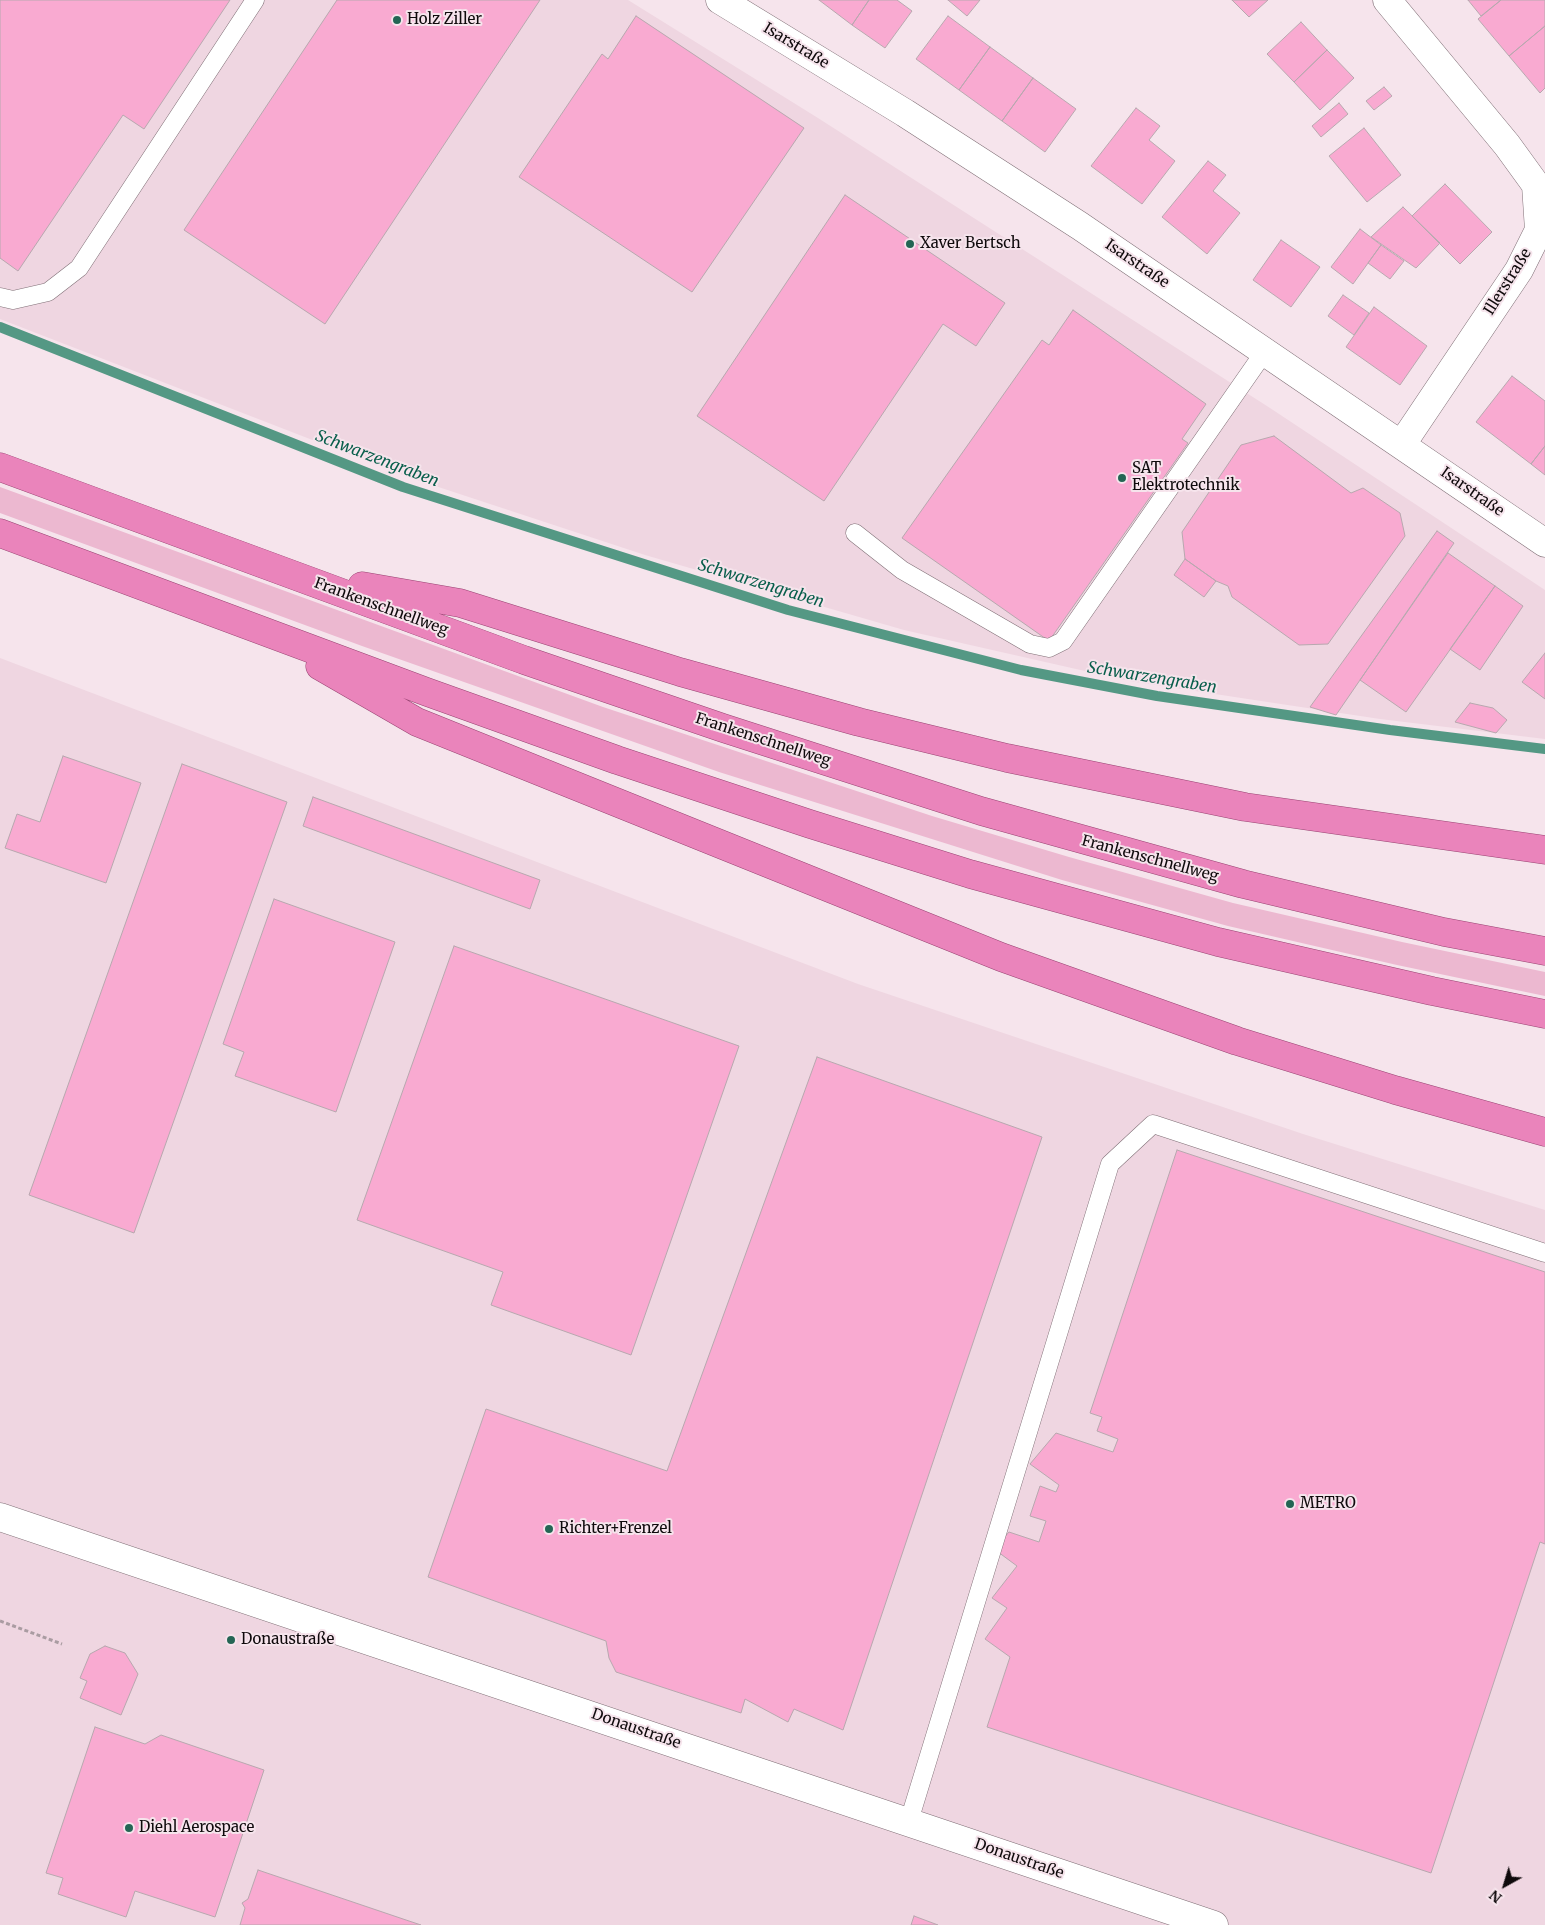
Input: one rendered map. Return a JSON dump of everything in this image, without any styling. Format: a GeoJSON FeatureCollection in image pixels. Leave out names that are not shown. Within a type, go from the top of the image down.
{"type":"FeatureCollection","features":[{"type":"Feature","properties":{"kind":"highway","name":"Frankenschnellweg"},"geometry":{"type":"LineString","coordinates":[[0,467],[551,669],[723,728],[982,811],[1252,887],[1444,932],[1545,951]]}},
{"type":"Feature","properties":{"kind":"highway"},"geometry":{"type":"LineString","coordinates":[[0,533],[616,760],[970,874],[1218,942],[1432,992],[1545,1014]]}},
{"type":"Feature","properties":{"kind":"highway"},"geometry":{"type":"LineString","coordinates":[[296,575],[460,603],[690,674],[859,722],[1007,758],[1245,807],[1545,850]]}},
{"type":"Feature","properties":{"kind":"highway"},"geometry":{"type":"LineString","coordinates":[[254,628],[417,722],[1001,957],[1237,1041],[1395,1090],[1545,1132]]}},
{"type":"Feature","properties":{"kind":"street","name":"Isarstraße"},"geometry":{"type":"LineString","coordinates":[[720,0],[930,129],[1080,226],[1545,543]]}},
{"type":"Feature","properties":{"kind":"street","name":"Illerstraße"},"geometry":{"type":"LineString","coordinates":[[1387,0],[1508,145],[1536,185],[1539,230],[1519,270],[1402,444]]}},
{"type":"Feature","properties":{"kind":"street","name":"Donaustraße"},"geometry":{"type":"LineString","coordinates":[[0,1517],[1214,1925]]}},
{"type":"Feature","properties":{"kind":"lane"},"geometry":{"type":"LineString","coordinates":[[0,296],[13,300],[48,292],[79,268],[255,0]]}},
{"type":"Feature","properties":{"kind":"lane"},"geometry":{"type":"LineString","coordinates":[[855,533],[902,570],[1030,644],[1049,648],[1063,641],[1265,351]]}},
{"type":"Feature","properties":{"kind":"lane"},"geometry":{"type":"LineString","coordinates":[[909,1822],[1110,1164],[1153,1124],[1545,1253]]}},
{"type":"Feature","properties":{"kind":"path"},"geometry":{"type":"LineString","coordinates":[[0,1621],[62,1644]]}},
{"type":"Feature","properties":{"kind":"shaded area"},"geometry":{"type":"Polygon","coordinates":[[[0,0],[628,0],[818,118],[1270,408],[1545,590],[1545,739],[1380,719],[1129,681],[904,630],[645,555],[408,477],[0,319],[0,0]]]}},
{"type":"Feature","properties":{"kind":"shaded area"},"geometry":{"type":"Polygon","coordinates":[[[0,487],[603,707],[932,816],[1233,903],[1402,942],[1545,972],[1545,996],[1397,965],[1228,926],[1062,880],[719,772],[362,646],[0,513],[0,487]]]}},
{"type":"Feature","properties":{"kind":"shaded area"},"geometry":{"type":"Polygon","coordinates":[[[0,658],[858,984],[1303,1134],[1545,1210],[1545,1925],[0,1925],[0,658]]]}},
{"type":"Feature","properties":{"kind":"building"},"geometry":{"type":"Polygon","coordinates":[[[0,0],[230,0],[144,129],[123,115],[18,271],[0,258],[0,0]]]}},
{"type":"Feature","properties":{"kind":"building"},"geometry":{"type":"Polygon","coordinates":[[[337,0],[540,0],[325,324],[184,230],[337,0]]]}},
{"type":"Feature","properties":{"kind":"building"},"geometry":{"type":"Polygon","coordinates":[[[819,0],[869,0],[852,25],[819,0]]]}},
{"type":"Feature","properties":{"kind":"building"},"geometry":{"type":"Polygon","coordinates":[[[869,0],[897,0],[912,11],[885,48],[852,25],[869,0]]]}},
{"type":"Feature","properties":{"kind":"building"},"geometry":{"type":"Polygon","coordinates":[[[948,0],[980,0],[967,16],[948,0]]]}},
{"type":"Feature","properties":{"kind":"building"},"geometry":{"type":"Polygon","coordinates":[[[1232,0],[1268,0],[1249,17],[1232,0]]]}},
{"type":"Feature","properties":{"kind":"building"},"geometry":{"type":"Polygon","coordinates":[[[1468,0],[1501,0],[1481,16],[1468,0]]]}},
{"type":"Feature","properties":{"kind":"building"},"geometry":{"type":"Polygon","coordinates":[[[1501,0],[1545,0],[1545,26],[1509,56],[1478,19],[1501,0]]]}},
{"type":"Feature","properties":{"kind":"building"},"geometry":{"type":"Polygon","coordinates":[[[636,16],[804,128],[692,292],[519,177],[602,54],[608,59],[636,16]]]}},
{"type":"Feature","properties":{"kind":"building"},"geometry":{"type":"Polygon","coordinates":[[[948,16],[990,47],[959,90],[916,59],[948,16]]]}},
{"type":"Feature","properties":{"kind":"building"},"geometry":{"type":"Polygon","coordinates":[[[1301,22],[1327,50],[1294,82],[1267,54],[1301,22]]]}},
{"type":"Feature","properties":{"kind":"building"},"geometry":{"type":"Polygon","coordinates":[[[1545,26],[1545,88],[1540,93],[1509,56],[1545,26]]]}},
{"type":"Feature","properties":{"kind":"building"},"geometry":{"type":"Polygon","coordinates":[[[990,47],[1033,78],[1002,121],[959,90],[990,47]]]}},
{"type":"Feature","properties":{"kind":"building"},"geometry":{"type":"Polygon","coordinates":[[[1327,50],[1354,78],[1320,110],[1294,82],[1327,50]]]}},
{"type":"Feature","properties":{"kind":"building"},"geometry":{"type":"Polygon","coordinates":[[[1033,78],[1076,109],[1045,152],[1002,121],[1033,78]]]}},
{"type":"Feature","properties":{"kind":"building"},"geometry":{"type":"Polygon","coordinates":[[[1384,87],[1392,96],[1374,110],[1366,101],[1384,87]]]}},
{"type":"Feature","properties":{"kind":"building"},"geometry":{"type":"Polygon","coordinates":[[[1339,103],[1348,114],[1321,137],[1312,126],[1339,103]]]}},
{"type":"Feature","properties":{"kind":"building"},"geometry":{"type":"Polygon","coordinates":[[[1136,108],[1160,126],[1149,140],[1175,161],[1142,204],[1091,166],[1136,108]]]}},
{"type":"Feature","properties":{"kind":"building"},"geometry":{"type":"Polygon","coordinates":[[[1364,128],[1401,175],[1367,202],[1329,156],[1364,128]]]}},
{"type":"Feature","properties":{"kind":"building"},"geometry":{"type":"Polygon","coordinates":[[[1208,161],[1226,175],[1213,191],[1240,213],[1207,254],[1162,217],[1208,161]]]}},
{"type":"Feature","properties":{"kind":"building"},"geometry":{"type":"Polygon","coordinates":[[[1445,184],[1492,232],[1460,264],[1412,216],[1445,184]]]}},
{"type":"Feature","properties":{"kind":"building"},"geometry":{"type":"Polygon","coordinates":[[[845,195],[1005,303],[976,346],[943,324],[824,501],[697,416],[845,195]]]}},
{"type":"Feature","properties":{"kind":"building"},"geometry":{"type":"Polygon","coordinates":[[[1403,207],[1440,243],[1416,268],[1371,237],[1403,207]]]}},
{"type":"Feature","properties":{"kind":"building"},"geometry":{"type":"Polygon","coordinates":[[[1360,229],[1381,245],[1353,284],[1331,267],[1360,229]]]}},
{"type":"Feature","properties":{"kind":"building"},"geometry":{"type":"Polygon","coordinates":[[[1281,240],[1320,267],[1291,307],[1253,280],[1281,240]]]}},
{"type":"Feature","properties":{"kind":"building"},"geometry":{"type":"Polygon","coordinates":[[[1381,245],[1404,261],[1390,279],[1368,263],[1381,245]]]}},
{"type":"Feature","properties":{"kind":"building"},"geometry":{"type":"Polygon","coordinates":[[[1343,295],[1369,313],[1354,335],[1328,316],[1343,295]]]}},
{"type":"Feature","properties":{"kind":"building"},"geometry":{"type":"Polygon","coordinates":[[[1374,307],[1427,346],[1400,385],[1346,347],[1374,307]]]}},
{"type":"Feature","properties":{"kind":"building"},"geometry":{"type":"Polygon","coordinates":[[[1073,310],[1206,404],[1182,439],[1188,443],[1049,641],[902,538],[1042,340],[1049,345],[1073,310]]]}},
{"type":"Feature","properties":{"kind":"building"},"geometry":{"type":"Polygon","coordinates":[[[1512,376],[1545,401],[1545,446],[1531,464],[1476,422],[1512,376]]]}},
{"type":"Feature","properties":{"kind":"building"},"geometry":{"type":"Polygon","coordinates":[[[1274,436],[1351,493],[1363,488],[1400,513],[1405,536],[1328,644],[1299,645],[1232,597],[1228,586],[1216,581],[1185,559],[1182,532],[1241,445],[1274,436]]]}},
{"type":"Feature","properties":{"kind":"building"},"geometry":{"type":"Polygon","coordinates":[[[1545,446],[1545,475],[1531,464],[1545,446]]]}},
{"type":"Feature","properties":{"kind":"building"},"geometry":{"type":"Polygon","coordinates":[[[1437,531],[1454,543],[1336,715],[1310,707],[1437,531]]]}},
{"type":"Feature","properties":{"kind":"building"},"geometry":{"type":"Polygon","coordinates":[[[1448,553],[1495,586],[1406,712],[1360,680],[1448,553]]]}},
{"type":"Feature","properties":{"kind":"building"},"geometry":{"type":"Polygon","coordinates":[[[1185,559],[1216,581],[1204,597],[1174,575],[1185,559]]]}},
{"type":"Feature","properties":{"kind":"building"},"geometry":{"type":"Polygon","coordinates":[[[1495,586],[1523,606],[1480,670],[1450,649],[1495,586]]]}},
{"type":"Feature","properties":{"kind":"building"},"geometry":{"type":"Polygon","coordinates":[[[1545,653],[1545,699],[1522,682],[1545,653]]]}},
{"type":"Feature","properties":{"kind":"building"},"geometry":{"type":"Polygon","coordinates":[[[1470,703],[1493,708],[1507,720],[1496,733],[1455,722],[1470,703]]]}},
{"type":"Feature","properties":{"kind":"building"},"geometry":{"type":"Polygon","coordinates":[[[63,756],[141,783],[106,883],[5,848],[17,814],[40,822],[63,756]]]}},
{"type":"Feature","properties":{"kind":"building"},"geometry":{"type":"Polygon","coordinates":[[[182,764],[287,802],[134,1233],[29,1195],[182,764]]]}},
{"type":"Feature","properties":{"kind":"building"},"geometry":{"type":"Polygon","coordinates":[[[313,797],[540,880],[530,909],[303,826],[313,797]]]}},
{"type":"Feature","properties":{"kind":"building"},"geometry":{"type":"Polygon","coordinates":[[[274,899],[395,942],[336,1112],[235,1076],[244,1052],[223,1044],[274,899]]]}},
{"type":"Feature","properties":{"kind":"building"},"geometry":{"type":"Polygon","coordinates":[[[454,946],[739,1046],[631,1355],[491,1305],[503,1272],[357,1220],[454,946]]]}},
{"type":"Feature","properties":{"kind":"building"},"geometry":{"type":"Polygon","coordinates":[[[817,1057],[1042,1137],[843,1730],[794,1709],[788,1722],[745,1699],[741,1713],[616,1672],[609,1658],[606,1641],[428,1577],[486,1409],[667,1471],[817,1057]]]}},
{"type":"Feature","properties":{"kind":"building","name":"METRO"},"geometry":{"type":"Polygon","coordinates":[[[1177,1150],[1545,1272],[1545,1544],[1540,1542],[1431,1873],[987,1727],[1010,1657],[985,1639],[1007,1608],[992,1598],[1017,1566],[994,1549],[1009,1532],[1039,1542],[1046,1521],[1030,1516],[1040,1486],[1056,1492],[1059,1485],[1030,1464],[1056,1433],[1113,1452],[1118,1439],[1097,1431],[1102,1417],[1090,1413],[1177,1150]]]}},
{"type":"Feature","properties":{"kind":"building"},"geometry":{"type":"Polygon","coordinates":[[[105,1646],[125,1653],[138,1674],[121,1715],[80,1698],[87,1681],[80,1678],[90,1654],[105,1646]]]}},
{"type":"Feature","properties":{"kind":"building"},"geometry":{"type":"Polygon","coordinates":[[[95,1727],[145,1744],[161,1735],[264,1770],[215,1917],[135,1891],[126,1917],[58,1894],[63,1878],[46,1873],[95,1727]]]}},
{"type":"Feature","properties":{"kind":"building"},"geometry":{"type":"Polygon","coordinates":[[[258,1870],[421,1925],[240,1925],[245,1908],[242,1903],[248,1899],[258,1870]]]}},
{"type":"Feature","properties":{"kind":"building"},"geometry":{"type":"Polygon","coordinates":[[[914,1916],[938,1925],[911,1925],[914,1916]]]}},
{"type":"Feature","properties":{"kind":"waterway","name":"Schwarzengraben"},"geometry":{"type":"LineString","coordinates":[[0,327],[403,487],[788,610],[1021,670],[1157,696],[1390,730],[1545,749]]}},
{"type":"Feature","properties":{"kind":"place","name":"Holz Ziller"},"geometry":{"type":"Point","coordinates":[397,20]}},
{"type":"Feature","properties":{"kind":"place","name":"Xaver Bertsch"},"geometry":{"type":"Point","coordinates":[910,244]}},
{"type":"Feature","properties":{"kind":"place","name":"SAT Elektrotechnik"},"geometry":{"type":"Point","coordinates":[1122,478]}},
{"type":"Feature","properties":{"kind":"place","name":"METRO"},"geometry":{"type":"Point","coordinates":[1290,1504]}},
{"type":"Feature","properties":{"kind":"place","name":"Richter+Frenzel"},"geometry":{"type":"Point","coordinates":[549,1529]}},
{"type":"Feature","properties":{"kind":"place","name":"Donaustraße"},"geometry":{"type":"Point","coordinates":[231,1640]}},
{"type":"Feature","properties":{"kind":"place","name":"Diehl Aerospace"},"geometry":{"type":"Point","coordinates":[129,1828]}}]}
